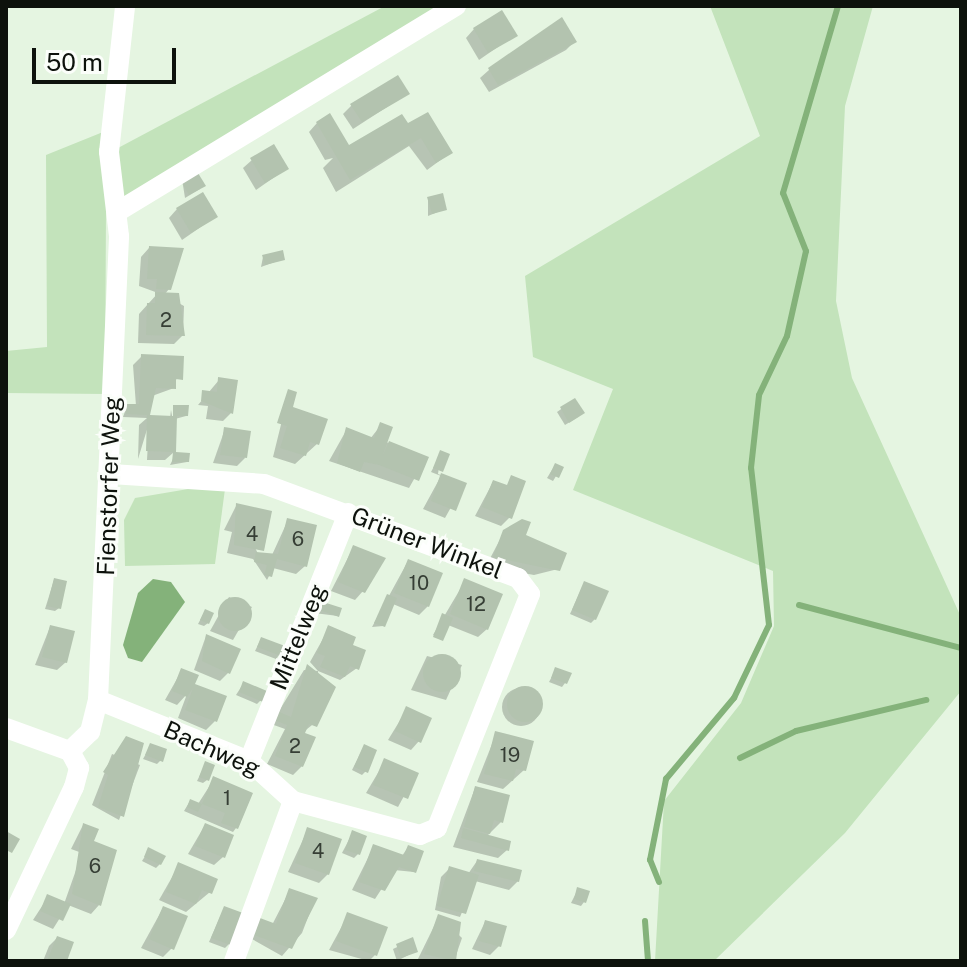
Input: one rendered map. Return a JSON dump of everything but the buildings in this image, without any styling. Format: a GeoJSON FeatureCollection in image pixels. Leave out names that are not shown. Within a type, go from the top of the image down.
{"type":"FeatureCollection","features":[{"type":"Feature","properties":{"kind":"street","name":"Fienstorfer Weg"},"geometry":{"type":"LineString","coordinates":[[70,751],[90,732],[98,700],[111,474],[117,212],[109,152],[125,6]]}},
{"type":"Feature","properties":{"kind":"street"},"geometry":{"type":"LineString","coordinates":[[117,212],[456,6]]}},
{"type":"Feature","properties":{"kind":"street","name":"Grüner Winkel"},"geometry":{"type":"LineString","coordinates":[[111,474],[264,484],[518,578],[530,594],[437,828],[420,835],[293,801]]}},
{"type":"Feature","properties":{"kind":"street","name":"Mittelweg"},"geometry":{"type":"LineString","coordinates":[[249,761],[348,513]]}},
{"type":"Feature","properties":{"kind":"street","name":"Bachweg"},"geometry":{"type":"LineString","coordinates":[[98,700],[249,761],[293,801]]}},
{"type":"Feature","properties":{"kind":"street"},"geometry":{"type":"LineString","coordinates":[[6,728],[70,751],[79,768],[74,787],[6,930]]}},
{"type":"Feature","properties":{"kind":"street"},"geometry":{"type":"LineString","coordinates":[[234,961],[293,801]]}},
{"type":"Feature","properties":{"kind":"shaded area"},"geometry":{"type":"Polygon","coordinates":[[[385,6],[441,6],[106,211],[105,394],[6,393],[6,351],[47,347],[46,155],[103,132],[118,148],[385,6]]]}},
{"type":"Feature","properties":{"kind":"shaded area"},"geometry":{"type":"Polygon","coordinates":[[[710,6],[873,6],[845,106],[836,301],[852,378],[961,617],[961,691],[845,833],[714,961],[655,961],[664,801],[741,703],[774,626],[773,571],[573,490],[613,389],[533,357],[525,276],[760,136],[710,6]]]}},
{"type":"Feature","properties":{"kind":"shaded area"},"geometry":{"type":"Polygon","coordinates":[[[206,486],[225,489],[215,564],[125,566],[124,520],[135,498],[206,486]]]}},
{"type":"Feature","properties":{"kind":"shaded area"},"geometry":{"type":"Polygon","coordinates":[[[153,579],[171,582],[185,602],[142,662],[128,658],[123,645],[138,593],[153,579]]]}},
{"type":"Feature","properties":{"kind":"waterway"},"geometry":{"type":"LineString","coordinates":[[659,882],[650,860],[666,779],[734,698],[769,625],[751,468],[759,395],[787,336],[806,251],[783,193],[838,6]]}},
{"type":"Feature","properties":{"kind":"waterway"},"geometry":{"type":"LineString","coordinates":[[799,605],[961,648]]}},
{"type":"Feature","properties":{"kind":"waterway"},"geometry":{"type":"LineString","coordinates":[[740,758],[796,731],[926,700]]}},
{"type":"Feature","properties":{"kind":"waterway"},"geometry":{"type":"LineString","coordinates":[[645,921],[648,961]]}}]}
